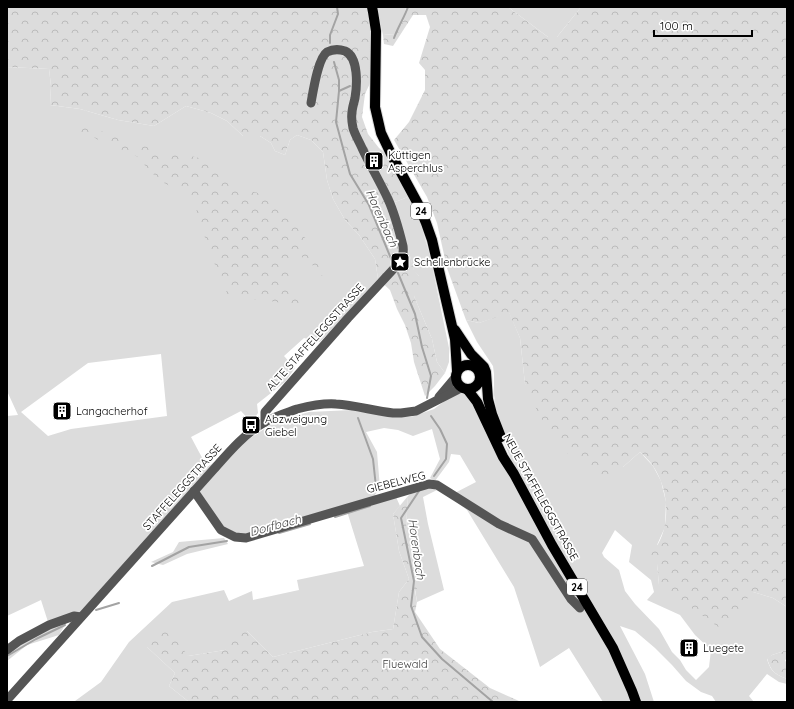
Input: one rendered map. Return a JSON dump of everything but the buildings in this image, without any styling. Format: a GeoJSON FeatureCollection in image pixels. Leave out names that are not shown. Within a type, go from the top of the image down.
{"type":"FeatureCollection","features":[{"type":"Feature","properties":{"kind":"main road","name":"24"},"geometry":{"type":"LineString","coordinates":[[372,7],[376,31],[375,107],[381,133],[418,204],[432,240],[455,339],[456,374]]}},
{"type":"Feature","properties":{"kind":"main road","name":"24"},"geometry":{"type":"LineString","coordinates":[[452,325],[471,354],[484,366],[486,372],[488,399],[492,414],[514,474]]}},
{"type":"Feature","properties":{"kind":"main road","name":"24"},"geometry":{"type":"LineString","coordinates":[[455,339],[473,366]]}},
{"type":"Feature","properties":{"kind":"main road"},"geometry":{"type":"LineString","coordinates":[[468,364],[473,366],[480,374],[479,382],[474,388],[464,388],[456,382],[456,374],[460,367],[464,365],[468,364]]}},
{"type":"Feature","properties":{"kind":"main road","name":"24"},"geometry":{"type":"LineString","coordinates":[[479,382],[486,408],[492,414]]}},
{"type":"Feature","properties":{"kind":"main road","name":"NEUE STAFFELEGGSTRASSE"},"geometry":{"type":"LineString","coordinates":[[464,388],[478,402],[503,457],[514,474],[552,545],[613,648],[636,702]]}},
{"type":"Feature","properties":{"kind":"street","name":"ALTE STAFFELEGGSTRASSE"},"geometry":{"type":"LineString","coordinates":[[265,422],[265,412],[400,262],[404,251],[389,201],[354,130],[352,114],[355,98],[356,75],[355,64],[348,52],[340,49],[332,50],[326,53],[315,78],[310,103]]}},
{"type":"Feature","properties":{"kind":"street","name":"STAFFELEGGSTRASSE"},"geometry":{"type":"LineString","coordinates":[[430,404],[442,394],[456,374]]}},
{"type":"Feature","properties":{"kind":"street","name":"STAFFELEGGSTRASSE"},"geometry":{"type":"LineString","coordinates":[[7,700],[194,491],[250,432],[281,414],[302,408],[324,404],[346,405],[384,412],[401,413],[416,411],[464,388]]}},
{"type":"Feature","properties":{"kind":"street","name":"GIEBELWEG"},"geometry":{"type":"LineString","coordinates":[[194,491],[221,530],[235,537],[246,538],[429,484],[437,485],[499,524],[532,539],[571,599],[580,608]]}},
{"type":"Feature","properties":{"kind":"street"},"geometry":{"type":"LineString","coordinates":[[7,650],[19,641],[49,625],[74,616],[81,617]]}},
{"type":"Feature","properties":{"kind":"green space"},"geometry":{"type":"Polygon","coordinates":[[[7,7],[367,7],[371,26],[372,79],[365,94],[362,117],[368,134],[379,148],[387,154],[408,197],[395,202],[414,270],[424,283],[420,292],[414,296],[432,339],[437,362],[445,373],[435,386],[425,396],[414,362],[411,343],[390,290],[378,279],[375,259],[359,235],[345,220],[333,199],[327,180],[323,152],[311,140],[297,135],[290,140],[285,155],[275,151],[271,143],[260,136],[243,136],[227,121],[211,113],[186,106],[154,126],[118,120],[80,109],[50,105],[51,86],[49,69],[7,67],[7,7]]]}},
{"type":"Feature","properties":{"kind":"green space"},"geometry":{"type":"Polygon","coordinates":[[[377,7],[406,7],[403,22],[395,34],[383,35],[377,7]]]}},
{"type":"Feature","properties":{"kind":"green space"},"geometry":{"type":"Polygon","coordinates":[[[406,7],[508,7],[548,37],[557,37],[581,7],[787,7],[787,607],[773,598],[753,592],[721,629],[659,585],[657,564],[649,553],[658,544],[662,535],[665,525],[666,505],[662,484],[652,464],[640,452],[623,467],[604,476],[568,454],[555,439],[540,417],[525,384],[520,338],[509,313],[479,323],[466,320],[447,268],[437,223],[427,197],[394,140],[409,122],[425,90],[425,70],[419,63],[430,27],[426,15],[413,15],[393,46],[384,44],[383,35],[395,34],[403,22],[406,7]]]}},
{"type":"Feature","properties":{"kind":"green space"},"geometry":{"type":"Polygon","coordinates":[[[508,7],[581,7],[557,37],[548,37],[508,7]]]}},
{"type":"Feature","properties":{"kind":"green space"},"geometry":{"type":"Polygon","coordinates":[[[7,67],[49,69],[51,86],[50,105],[80,109],[118,120],[154,126],[186,106],[211,113],[227,121],[243,136],[260,136],[271,143],[275,151],[285,155],[290,140],[297,135],[311,140],[323,152],[327,180],[333,199],[345,220],[359,235],[375,259],[378,279],[320,342],[304,338],[284,356],[295,368],[285,382],[257,404],[258,413],[251,422],[241,411],[191,437],[207,467],[276,421],[309,412],[352,410],[383,415],[411,417],[434,409],[454,394],[469,394],[531,517],[602,638],[608,631],[536,511],[515,469],[503,440],[496,408],[493,366],[477,342],[466,320],[479,323],[509,312],[520,338],[525,384],[623,467],[640,452],[653,466],[661,481],[666,502],[665,527],[657,545],[659,585],[753,592],[773,598],[787,607],[787,650],[772,655],[767,659],[774,672],[787,679],[787,684],[779,682],[767,674],[749,696],[754,702],[716,702],[712,696],[701,692],[686,681],[655,648],[635,631],[620,626],[645,674],[654,702],[603,702],[569,648],[540,667],[514,587],[467,510],[449,496],[476,482],[460,455],[451,454],[449,462],[435,481],[430,478],[440,459],[432,429],[413,436],[398,430],[384,428],[366,432],[377,452],[380,488],[375,495],[396,497],[400,506],[393,514],[399,551],[409,579],[399,592],[393,629],[372,632],[273,657],[247,631],[225,650],[188,656],[147,647],[175,673],[169,686],[189,702],[76,702],[75,701],[101,682],[129,642],[172,602],[224,590],[229,601],[252,591],[253,600],[299,590],[297,580],[364,566],[346,508],[246,538],[221,530],[194,491],[85,609],[74,616],[49,625],[41,600],[7,616],[7,416],[18,415],[7,391],[7,67]],[[161,354],[88,363],[21,412],[48,436],[71,429],[167,416],[161,354]],[[615,530],[602,553],[604,557],[619,570],[625,591],[635,604],[659,629],[672,652],[696,680],[709,667],[711,650],[695,635],[680,615],[647,600],[654,592],[651,580],[629,562],[632,545],[615,530]]]}},
{"type":"Feature","properties":{"kind":"green space"},"geometry":{"type":"Polygon","coordinates":[[[79,126],[91,128],[168,153],[179,153],[203,159],[214,166],[221,176],[235,184],[275,200],[290,214],[301,233],[308,241],[311,251],[317,257],[321,266],[322,275],[328,290],[322,288],[310,259],[291,255],[290,292],[302,303],[288,304],[264,300],[228,298],[223,278],[214,263],[210,249],[198,222],[196,215],[197,207],[194,201],[182,192],[164,183],[147,169],[141,159],[128,151],[118,149],[95,138],[77,133],[79,126]]]}},
{"type":"Feature","properties":{"kind":"green space"},"geometry":{"type":"Polygon","coordinates":[[[408,197],[419,218],[430,256],[449,348],[449,362],[445,373],[437,362],[432,339],[414,296],[419,276],[414,271],[395,202],[408,197]]]}},
{"type":"Feature","properties":{"kind":"green space"},"geometry":{"type":"Polygon","coordinates":[[[422,483],[437,490],[423,497],[444,590],[417,602],[406,528],[408,496],[422,483]]]}},
{"type":"Feature","properties":{"kind":"green space","name":"Fluewald"},"geometry":{"type":"Polygon","coordinates":[[[408,496],[406,528],[421,582],[415,591],[417,602],[415,612],[440,649],[490,688],[520,702],[189,702],[169,686],[175,673],[147,647],[166,624],[188,656],[225,650],[235,629],[247,631],[273,657],[372,632],[393,629],[399,592],[409,579],[399,551],[393,514],[408,496]]]}},
{"type":"Feature","properties":{"kind":"green space"},"geometry":{"type":"Polygon","coordinates":[[[224,538],[228,544],[187,554],[163,565],[151,562],[173,552],[179,542],[224,538]]]}},
{"type":"Feature","properties":{"kind":"green space"},"geometry":{"type":"Polygon","coordinates":[[[68,620],[59,635],[27,645],[7,661],[7,653],[39,633],[68,620]]]}},
{"type":"Feature","properties":{"kind":"green space"},"geometry":{"type":"Polygon","coordinates":[[[787,650],[787,657],[785,661],[787,662],[787,679],[774,672],[767,658],[787,650]]]}},
{"type":"Feature","properties":{"kind":"waterway"},"geometry":{"type":"LineString","coordinates":[[330,43],[330,35],[338,14],[337,7]]}},
{"type":"Feature","properties":{"kind":"waterway"},"geometry":{"type":"LineString","coordinates":[[394,38],[408,7]]}},
{"type":"Feature","properties":{"kind":"waterway","name":"Horenbach"},"geometry":{"type":"LineString","coordinates":[[334,62],[339,80],[336,122],[350,174],[369,205],[392,261]]}},
{"type":"Feature","properties":{"kind":"waterway"},"geometry":{"type":"LineString","coordinates":[[339,91],[350,86]]}},
{"type":"Feature","properties":{"kind":"waterway","name":"Horenbach"},"geometry":{"type":"LineString","coordinates":[[398,273],[415,314],[422,347],[431,376],[427,398]]}},
{"type":"Feature","properties":{"kind":"waterway","name":"Horenbach"},"geometry":{"type":"LineString","coordinates":[[431,416],[440,429],[447,444],[446,459],[434,476]]}},
{"type":"Feature","properties":{"kind":"waterway","name":"Dorfbach"},"geometry":{"type":"LineString","coordinates":[[358,418],[373,459],[376,487]]}},
{"type":"Feature","properties":{"kind":"waterway","name":"Horenbach"},"geometry":{"type":"LineString","coordinates":[[419,491],[401,518],[414,581],[411,606],[422,637],[442,659],[493,702]]}},
{"type":"Feature","properties":{"kind":"waterway","name":"Dorfbach"},"geometry":{"type":"LineString","coordinates":[[335,517],[370,506]]}},
{"type":"Feature","properties":{"kind":"waterway","name":"Dorfbach"},"geometry":{"type":"LineString","coordinates":[[279,533],[310,524]]}},
{"type":"Feature","properties":{"kind":"waterway","name":"Dorfbach"},"geometry":{"type":"LineString","coordinates":[[152,566],[189,547],[227,541]]}},
{"type":"Feature","properties":{"kind":"waterway","name":"Dorfbach"},"geometry":{"type":"LineString","coordinates":[[96,610],[119,603]]}},
{"type":"Feature","properties":{"kind":"waterway","name":"Dorfbach"},"geometry":{"type":"LineString","coordinates":[[7,656],[36,639],[65,625]]}},
{"type":"Feature","properties":{"kind":"place","name":"Küttigen Asperchlus"},"geometry":{"type":"Point","coordinates":[374,161]}},
{"type":"Feature","properties":{"kind":"place","name":"Schellenbrücke"},"geometry":{"type":"Point","coordinates":[400,262]}},
{"type":"Feature","properties":{"kind":"place","name":"Langacherhof"},"geometry":{"type":"Point","coordinates":[62,411]}},
{"type":"Feature","properties":{"kind":"place","name":"Abzweigung Giebel"},"geometry":{"type":"Point","coordinates":[251,425]}},
{"type":"Feature","properties":{"kind":"place","name":"Luegete"},"geometry":{"type":"Point","coordinates":[689,648]}}]}
